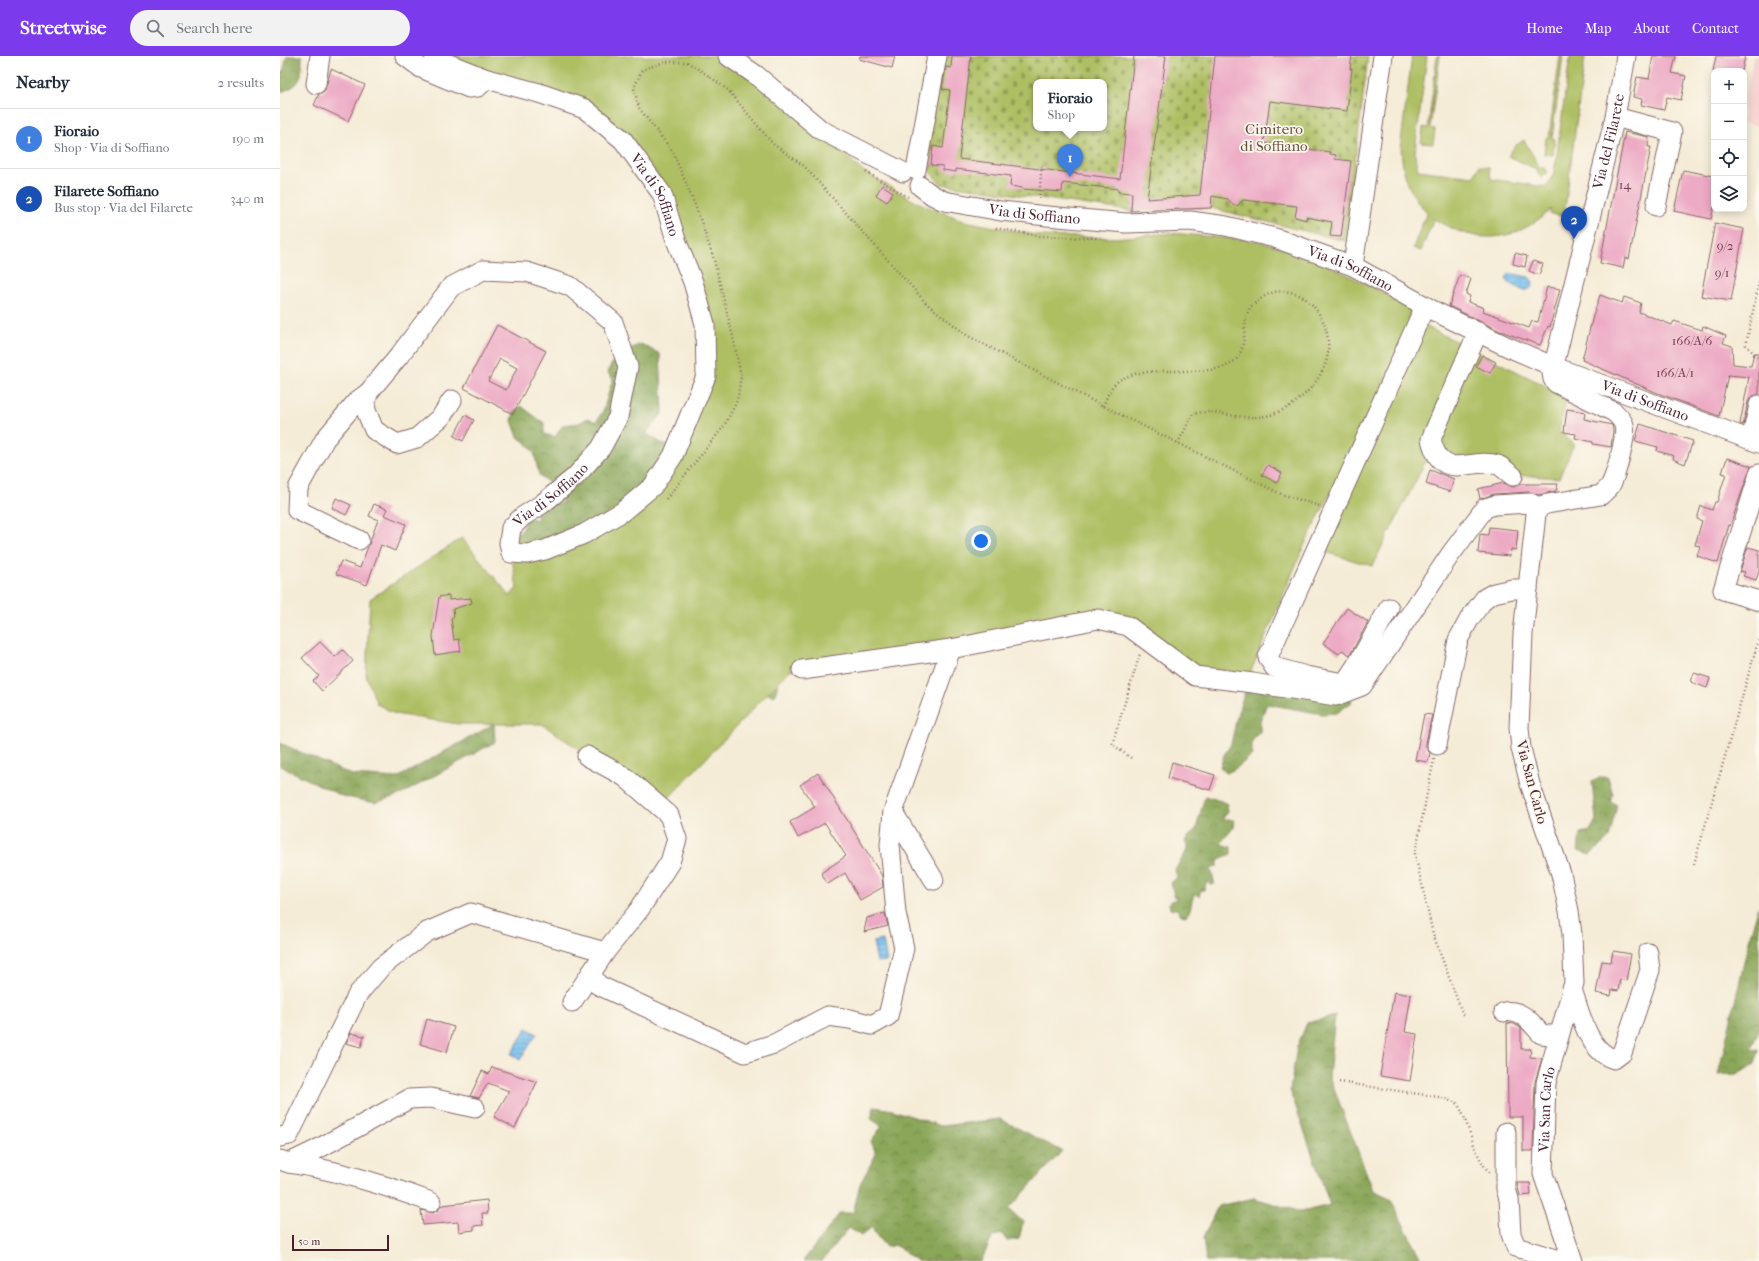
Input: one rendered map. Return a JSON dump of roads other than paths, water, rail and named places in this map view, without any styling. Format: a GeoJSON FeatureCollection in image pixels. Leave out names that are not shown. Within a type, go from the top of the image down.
{"type":"FeatureCollection","features":[{"type":"Feature","properties":{"kind":"street"},"geometry":{"type":"LineString","coordinates":[[316,84],[320,56]]}},
{"type":"Feature","properties":{"kind":"street"},"geometry":{"type":"LineString","coordinates":[[405,56],[420,68],[469,88],[478,87],[487,79]]}},
{"type":"Feature","properties":{"kind":"street","name":"Via di Soffiano"},"geometry":{"type":"LineString","coordinates":[[368,393],[399,356],[451,287],[483,270],[526,272],[570,286],[613,322],[628,366],[618,417],[602,448],[575,477],[542,504],[522,517],[511,528],[508,543],[511,553],[527,554],[545,550],[584,534],[622,512],[653,486],[673,456],[706,376],[705,324],[693,282],[676,240],[662,194],[624,140],[585,109],[538,93],[487,79],[439,60],[434,56]]}},
{"type":"Feature","properties":{"kind":"street","name":"Via di Soffiano"},"geometry":{"type":"LineString","coordinates":[[728,56],[756,74],[821,130],[944,201],[1001,211],[1126,223],[1190,221],[1226,226],[1275,238],[1353,266],[1425,306],[1552,366],[1755,441]]}},
{"type":"Feature","properties":{"kind":"street"},"geometry":{"type":"LineString","coordinates":[[913,182],[936,56]]}},
{"type":"Feature","properties":{"kind":"street"},"geometry":{"type":"LineString","coordinates":[[1353,266],[1383,56]]}},
{"type":"Feature","properties":{"kind":"street","name":"Via del Filarete"},"geometry":{"type":"LineString","coordinates":[[1552,366],[1615,117],[1626,56]]}},
{"type":"Feature","properties":{"kind":"street"},"geometry":{"type":"LineString","coordinates":[[1615,117],[1672,132],[1656,206]]}},
{"type":"Feature","properties":{"kind":"street"},"geometry":{"type":"LineString","coordinates":[[1389,608],[1356,667],[1344,683],[1274,667],[1268,657],[1425,306]]}},
{"type":"Feature","properties":{"kind":"street"},"geometry":{"type":"LineString","coordinates":[[1478,332],[1431,439],[1433,450],[1444,463],[1452,467],[1480,463],[1498,466],[1513,476]]}},
{"type":"Feature","properties":{"kind":"street"},"geometry":{"type":"LineString","coordinates":[[802,670],[951,648],[1098,619],[1128,626],[1195,676],[1253,683],[1336,696],[1362,686],[1450,555],[1485,508],[1495,505],[1530,503],[1539,507],[1547,504],[1600,495],[1605,491],[1614,477],[1624,437],[1625,426],[1622,420],[1614,412],[1556,383],[1553,379],[1552,366]]}},
{"type":"Feature","properties":{"kind":"street"},"geometry":{"type":"LineString","coordinates":[[368,393],[365,408],[374,430],[397,444],[417,438],[441,417],[452,400]]}},
{"type":"Feature","properties":{"kind":"street"},"geometry":{"type":"LineString","coordinates":[[359,540],[297,510],[298,488],[325,440],[357,401],[368,393]]}},
{"type":"Feature","properties":{"kind":"street"},"geometry":{"type":"LineString","coordinates":[[1755,441],[1759,405]]}},
{"type":"Feature","properties":{"kind":"street"},"geometry":{"type":"LineString","coordinates":[[1759,474],[1724,590],[1759,601]]}},
{"type":"Feature","properties":{"kind":"street","name":"Via San Carlo"},"geometry":{"type":"LineString","coordinates":[[1539,507],[1534,525],[1523,634],[1519,713],[1520,748],[1532,790],[1561,874],[1572,934],[1574,983],[1546,1083],[1543,1174],[1573,1261]]}},
{"type":"Feature","properties":{"kind":"street"},"geometry":{"type":"LineString","coordinates":[[1437,745],[1458,640],[1470,618],[1485,598],[1494,593],[1512,589],[1528,589]]}},
{"type":"Feature","properties":{"kind":"street"},"geometry":{"type":"LineString","coordinates":[[591,973],[598,985],[745,1053],[764,1048],[828,1016],[850,1019],[872,1025],[888,1016],[904,948],[896,913],[890,845],[893,812],[951,648]]}},
{"type":"Feature","properties":{"kind":"street"},"geometry":{"type":"LineString","coordinates":[[572,1002],[605,952],[639,910],[670,862],[677,839],[669,815],[625,777],[587,756]]}},
{"type":"Feature","properties":{"kind":"street"},"geometry":{"type":"LineString","coordinates":[[893,812],[934,880]]}},
{"type":"Feature","properties":{"kind":"street"},"geometry":{"type":"LineString","coordinates":[[280,1137],[289,1136],[358,994],[381,967],[427,932],[471,913],[605,952]]}},
{"type":"Feature","properties":{"kind":"street"},"geometry":{"type":"LineString","coordinates":[[1572,989],[1582,1019],[1596,1047],[1606,1056],[1614,1059],[1622,1053],[1650,970],[1648,953]]}},
{"type":"Feature","properties":{"kind":"street"},"geometry":{"type":"LineString","coordinates":[[1504,1012],[1511,1011],[1520,1013],[1531,1022],[1541,1034],[1559,1036]]}},
{"type":"Feature","properties":{"kind":"street"},"geometry":{"type":"LineString","coordinates":[[285,1161],[314,1151],[409,1099],[431,1098],[476,1108]]}},
{"type":"Feature","properties":{"kind":"street"},"geometry":{"type":"LineString","coordinates":[[1506,1132],[1506,1189],[1509,1199],[1511,1234],[1516,1247],[1563,1261]]}},
{"type":"Feature","properties":{"kind":"street"},"geometry":{"type":"LineString","coordinates":[[285,1161],[311,1166],[384,1185],[431,1202]]}},
{"type":"Feature","properties":{"kind":"water"},"geometry":{"type":"Polygon","coordinates":[[[1509,274],[1529,277],[1533,282],[1532,287],[1523,290],[1508,283],[1506,278],[1509,274]]]}},
{"type":"Feature","properties":{"kind":"water"},"geometry":{"type":"Polygon","coordinates":[[[883,940],[887,961],[877,962],[873,942],[883,940]]]}},
{"type":"Feature","properties":{"kind":"water"},"geometry":{"type":"Polygon","coordinates":[[[527,1028],[537,1034],[520,1060],[511,1054],[527,1028]]]}},
{"type":"Feature","properties":{"kind":"place","name":"Fioraio"},"geometry":{"type":"Point","coordinates":[1070,177]}},
{"type":"Feature","properties":{"kind":"place","name":"Filarete Soffiano"},"geometry":{"type":"Point","coordinates":[1574,239]}},
{"type":"Feature","properties":{"kind":"park label","name":"Cimitero di Soffiano"},"geometry":{"type":"Point","coordinates":[1274,138]}}]}
